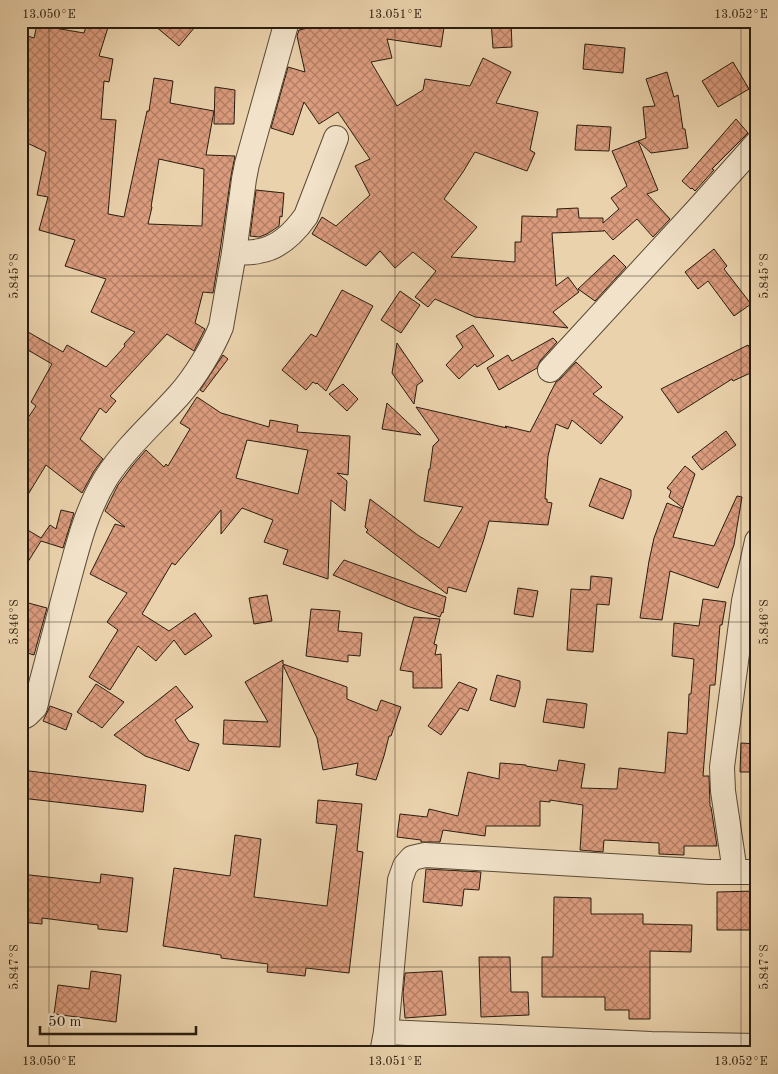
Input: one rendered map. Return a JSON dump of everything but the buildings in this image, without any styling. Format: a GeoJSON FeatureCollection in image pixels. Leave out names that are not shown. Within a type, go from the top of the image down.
{"type":"FeatureCollection","features":[{"type":"Feature","properties":{"kind":"street"},"geometry":{"type":"LineString","coordinates":[[21,718],[35,707],[86,518],[106,479],[122,456],[191,380],[221,328],[247,164],[287,21]]}},
{"type":"Feature","properties":{"kind":"street"},"geometry":{"type":"LineString","coordinates":[[234,253],[258,252],[280,244],[301,224],[306,216],[336,138]]}},
{"type":"Feature","properties":{"kind":"street"},"geometry":{"type":"LineString","coordinates":[[550,370],[757,143]]}},
{"type":"Feature","properties":{"kind":"street"},"geometry":{"type":"LineString","coordinates":[[757,541],[744,601],[722,767],[723,791],[746,872],[709,872],[425,855],[412,858],[405,866],[400,880],[384,1042],[757,1046]]}}]}
